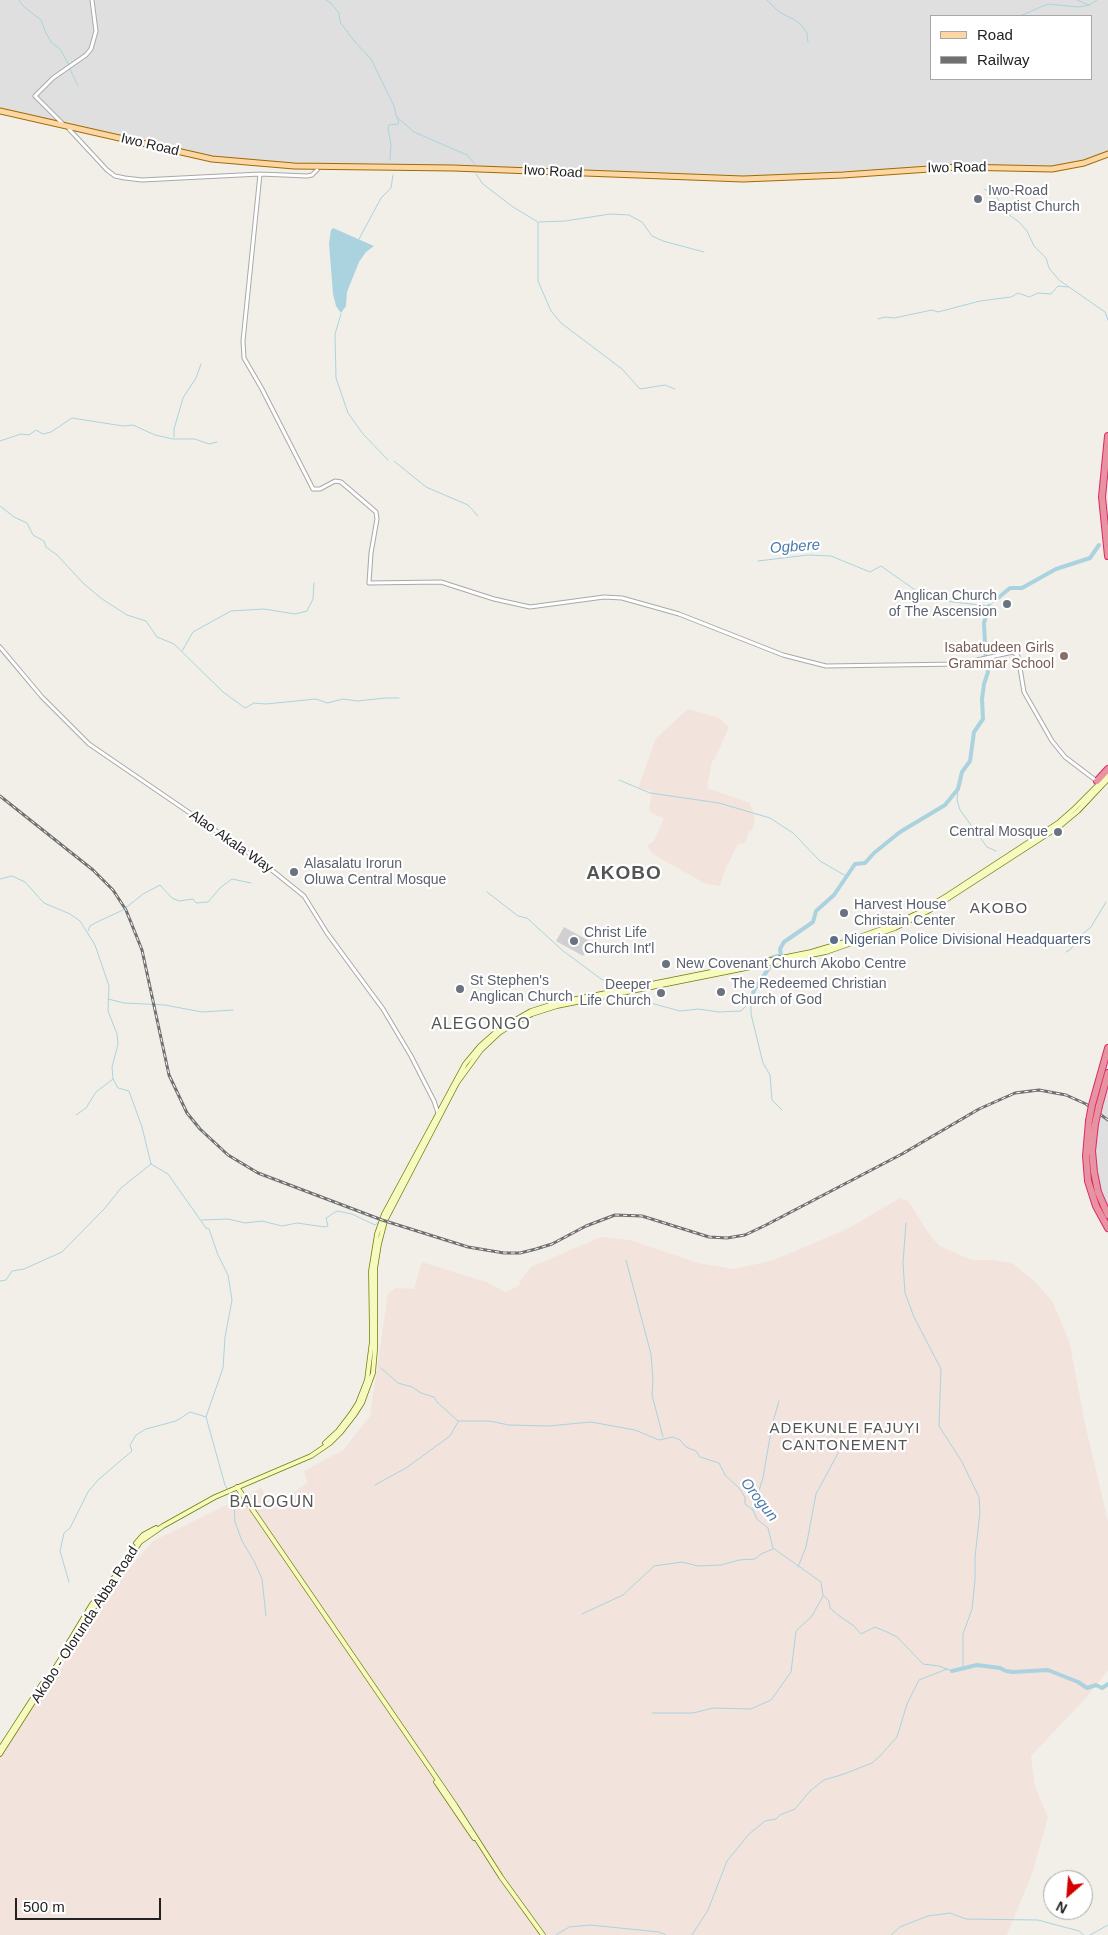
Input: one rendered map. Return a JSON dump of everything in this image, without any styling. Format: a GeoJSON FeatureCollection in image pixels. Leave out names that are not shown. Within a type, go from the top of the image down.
{"type":"FeatureCollection","features":[{"type":"Feature","properties":{"kind":"highway"},"geometry":{"type":"LineString","coordinates":[[1108,436],[1102,497],[1108,556]]}},
{"type":"Feature","properties":{"kind":"highway"},"geometry":{"type":"LineString","coordinates":[[1098,783],[1108,769]]}},
{"type":"Feature","properties":{"kind":"highway"},"geometry":{"type":"LineString","coordinates":[[1108,1048],[1086,1156],[1088,1181],[1096,1206],[1108,1228]]}},
{"type":"Feature","properties":{"kind":"highway"},"geometry":{"type":"LineString","coordinates":[[1095,1106],[1108,1073]]}},
{"type":"Feature","properties":{"kind":"highway"},"geometry":{"type":"LineString","coordinates":[[1092,1123],[1094,1172],[1098,1192],[1108,1215]]}},
{"type":"Feature","properties":{"kind":"main road","name":"Iwo Road"},"geometry":{"type":"LineString","coordinates":[[0,112],[196,158],[240,165],[317,170],[338,168]]}},
{"type":"Feature","properties":{"kind":"main road","name":"Iwo Road"},"geometry":{"type":"LineString","coordinates":[[140,144],[234,162],[282,166],[338,168],[399,167],[743,180],[966,168],[1003,170],[1041,169],[1065,167],[1108,155]]}},
{"type":"Feature","properties":{"kind":"main road","name":"Akobo - Olorunda Abba Road"},"geometry":{"type":"LineString","coordinates":[[1063,821],[1098,783],[1108,776]]}},
{"type":"Feature","properties":{"kind":"main road","name":"Akobo - Olorunda Abba Road"},"geometry":{"type":"LineString","coordinates":[[0,1754],[85,1619],[92,1604],[110,1584],[138,1540],[236,1487],[311,1456],[330,1443],[348,1424],[362,1403],[371,1379],[375,1355],[375,1269],[385,1218],[442,1107],[474,1058],[499,1033],[532,1014],[557,1006],[826,952],[887,929],[930,910],[1078,811],[1108,780]]}},
{"type":"Feature","properties":{"kind":"main road"},"geometry":{"type":"LineString","coordinates":[[236,1487],[542,1935]]}},
{"type":"Feature","properties":{"kind":"main road","name":"Akobo - Olorunda Abba Road"},"geometry":{"type":"LineString","coordinates":[[0,1749],[85,1619]]}},
{"type":"Feature","properties":{"kind":"street"},"geometry":{"type":"LineString","coordinates":[[92,0],[96,31],[94,41],[88,53],[68,66],[35,96],[107,170],[120,177],[142,180],[260,174],[307,176],[312,175],[317,170]]}},
{"type":"Feature","properties":{"kind":"street"},"geometry":{"type":"LineString","coordinates":[[260,174],[242,341],[244,358],[313,489],[318,490],[335,481],[341,482],[376,512],[377,519],[370,553],[369,583],[441,582],[494,599],[530,607],[604,597],[622,598],[679,614],[783,655],[826,666],[958,664],[1010,652],[1017,654],[1024,692],[1052,741],[1065,757],[1098,783]]}},
{"type":"Feature","properties":{"kind":"street","name":"Alao Akala Way"},"geometry":{"type":"LineString","coordinates":[[0,647],[42,697],[103,756],[263,863],[304,896],[327,933],[383,1009],[434,1101],[439,1114]]}},
{"type":"Feature","properties":{"kind":"street","name":"Alao Akala Way"},"geometry":{"type":"LineString","coordinates":[[434,1101],[442,1107]]}},
{"type":"Feature","properties":{"kind":"shaded area"},"geometry":{"type":"Polygon","coordinates":[[[0,0],[1108,0],[1108,153],[1065,167],[929,166],[815,175],[730,176],[609,173],[485,166],[273,164],[225,159],[0,108],[0,0]]]}},
{"type":"Feature","properties":{"kind":"shaded area"},"geometry":{"type":"Polygon","coordinates":[[[688,709],[719,718],[729,727],[715,759],[712,761],[707,788],[750,803],[755,818],[752,831],[750,830],[745,843],[738,844],[725,870],[720,886],[704,883],[653,854],[647,846],[654,841],[664,818],[651,813],[649,809],[652,791],[638,788],[656,738],[688,709]]]}},
{"type":"Feature","properties":{"kind":"shaded area","name":"Christ Life Church Int'l"},"geometry":{"type":"Polygon","coordinates":[[[564,927],[591,942],[583,956],[556,941],[564,927]]]}},
{"type":"Feature","properties":{"kind":"shaded area"},"geometry":{"type":"Polygon","coordinates":[[[1108,1070],[1108,1217],[1095,1183],[1094,1129],[1108,1070]]]}},
{"type":"Feature","properties":{"kind":"shaded area"},"geometry":{"type":"Polygon","coordinates":[[[900,1198],[908,1201],[932,1238],[940,1246],[972,1260],[994,1260],[1012,1263],[1035,1282],[1052,1301],[1069,1340],[1086,1428],[1108,1521],[1108,1670],[1085,1699],[1031,1756],[1035,1786],[1048,1817],[1033,1871],[1007,1935],[0,1935],[0,1758],[90,1615],[153,1541],[261,1488],[271,1507],[307,1483],[304,1471],[343,1450],[370,1416],[388,1293],[396,1288],[414,1289],[422,1262],[489,1283],[505,1292],[519,1286],[521,1280],[531,1267],[601,1237],[630,1240],[698,1263],[734,1269],[774,1260],[849,1228],[900,1198]]]}},
{"type":"Feature","properties":{"kind":"water"},"geometry":{"type":"Polygon","coordinates":[[[333,228],[374,246],[366,252],[359,262],[347,292],[346,306],[341,313],[336,306],[333,294],[329,243],[333,228]]]}},
{"type":"Feature","properties":{"kind":"waterway"},"geometry":{"type":"LineString","coordinates":[[19,0],[23,6],[41,20],[51,42],[60,49],[69,65]]}},
{"type":"Feature","properties":{"kind":"waterway"},"geometry":{"type":"LineString","coordinates":[[326,0],[339,13],[340,22],[371,59],[394,106],[396,116],[414,132],[467,155],[475,164]]}},
{"type":"Feature","properties":{"kind":"waterway"},"geometry":{"type":"LineString","coordinates":[[767,0],[779,12],[802,26],[807,33],[808,42]]}},
{"type":"Feature","properties":{"kind":"waterway"},"geometry":{"type":"LineString","coordinates":[[1077,0],[1089,5]]}},
{"type":"Feature","properties":{"kind":"waterway"},"geometry":{"type":"LineString","coordinates":[[1022,15],[1049,4],[1079,7],[1089,5],[1097,0]]}},
{"type":"Feature","properties":{"kind":"waterway"},"geometry":{"type":"LineString","coordinates":[[70,69],[78,86]]}},
{"type":"Feature","properties":{"kind":"waterway"},"geometry":{"type":"LineString","coordinates":[[390,160],[391,145],[388,128],[389,125],[398,124],[397,118]]}},
{"type":"Feature","properties":{"kind":"waterway"},"geometry":{"type":"LineString","coordinates":[[476,174],[483,184],[513,207],[538,222],[538,281],[551,311],[561,323],[622,369],[640,389],[665,385],[675,389]]}},
{"type":"Feature","properties":{"kind":"waterway"},"geometry":{"type":"LineString","coordinates":[[359,239],[381,198],[391,188],[393,175]]}},
{"type":"Feature","properties":{"kind":"waterway"},"geometry":{"type":"LineString","coordinates":[[984,189],[996,195],[1004,211],[1019,222],[1027,231],[1034,246],[1046,258],[1049,268],[1059,280],[1105,312],[1108,320]]}},
{"type":"Feature","properties":{"kind":"waterway"},"geometry":{"type":"LineString","coordinates":[[539,222],[565,221],[610,214],[629,215],[642,222],[652,236],[663,241],[704,252]]}},
{"type":"Feature","properties":{"kind":"waterway"},"geometry":{"type":"LineString","coordinates":[[878,319],[885,317],[894,318],[932,310],[938,312],[980,301],[1011,297],[1018,293],[1029,297],[1038,293],[1051,294],[1058,286],[1068,287]]}},
{"type":"Feature","properties":{"kind":"waterway"},"geometry":{"type":"LineString","coordinates":[[341,314],[335,334],[336,378],[348,413],[363,434],[388,460]]}},
{"type":"Feature","properties":{"kind":"waterway"},"geometry":{"type":"LineString","coordinates":[[174,437],[174,429],[183,398],[196,378],[201,364]]}},
{"type":"Feature","properties":{"kind":"waterway"},"geometry":{"type":"LineString","coordinates":[[0,441],[21,434],[29,435],[36,430],[43,434],[51,432],[72,418],[123,426],[133,425],[155,435],[173,439],[195,439],[209,444],[217,442]]}},
{"type":"Feature","properties":{"kind":"waterway"},"geometry":{"type":"LineString","coordinates":[[394,461],[426,487],[468,505],[478,516]]}},
{"type":"Feature","properties":{"kind":"waterway"},"geometry":{"type":"LineString","coordinates":[[0,506],[14,517],[27,523],[33,535],[44,541],[46,547],[57,555],[84,584],[102,599],[127,615],[146,621],[157,637],[174,644],[223,692],[245,708],[254,703],[266,704],[316,699],[327,703],[343,699],[357,701],[399,698]]}},
{"type":"Feature","properties":{"kind":"waterway","name":"Ogbere"},"geometry":{"type":"LineString","coordinates":[[998,598],[1010,588],[1022,588],[1056,569],[1090,558],[1099,545]]}},
{"type":"Feature","properties":{"kind":"waterway","name":"Ogbere"},"geometry":{"type":"LineString","coordinates":[[758,561],[808,555],[831,556],[870,572],[881,566],[921,594],[935,596],[944,601],[989,606],[998,598]]}},
{"type":"Feature","properties":{"kind":"waterway"},"geometry":{"type":"LineString","coordinates":[[182,651],[193,632],[231,611],[264,609],[295,614],[307,611],[313,599],[314,583]]}},
{"type":"Feature","properties":{"kind":"waterway"},"geometry":{"type":"LineString","coordinates":[[771,958],[781,955],[780,949],[784,942],[813,922],[816,911],[834,895],[855,864],[865,863],[874,853],[900,832],[945,805],[958,789],[962,772],[970,761],[974,732],[983,719],[982,699],[988,672],[984,623],[989,606]]}},
{"type":"Feature","properties":{"kind":"waterway"},"geometry":{"type":"LineString","coordinates":[[619,780],[650,793],[719,803],[770,818],[793,833],[820,861],[846,876]]}},
{"type":"Feature","properties":{"kind":"waterway"},"geometry":{"type":"LineString","coordinates":[[958,789],[957,800],[960,810],[987,847],[996,851]]}},
{"type":"Feature","properties":{"kind":"waterway"},"geometry":{"type":"LineString","coordinates":[[0,879],[12,876],[25,882],[44,903],[70,914],[80,921],[95,945],[109,986],[108,1011],[117,1034],[118,1044],[112,1067],[113,1079],[118,1088],[129,1091],[142,1127],[151,1164],[168,1174],[206,1228],[209,1229],[218,1255],[228,1275],[232,1300],[225,1337],[223,1368],[206,1417],[225,1485],[234,1502],[235,1522],[242,1541],[262,1579],[266,1616]]}},
{"type":"Feature","properties":{"kind":"waterway"},"geometry":{"type":"LineString","coordinates":[[88,931],[90,926],[123,910],[143,894],[160,885],[172,898],[179,901],[193,899],[196,903],[208,902],[221,887],[232,879],[251,883]]}},
{"type":"Feature","properties":{"kind":"waterway"},"geometry":{"type":"LineString","coordinates":[[487,892],[518,916],[527,918],[562,950],[601,979],[621,989]]}},
{"type":"Feature","properties":{"kind":"waterway"},"geometry":{"type":"LineString","coordinates":[[1066,952],[1091,927],[1106,902]]}},
{"type":"Feature","properties":{"kind":"waterway"},"geometry":{"type":"LineString","coordinates":[[751,1001],[754,990],[769,968]]}},
{"type":"Feature","properties":{"kind":"waterway"},"geometry":{"type":"LineString","coordinates":[[625,995],[633,1003],[647,1002],[680,1011],[698,1009],[719,1012],[741,1011],[751,1001]]}},
{"type":"Feature","properties":{"kind":"waterway"},"geometry":{"type":"LineString","coordinates":[[108,999],[124,1003],[165,1005],[202,1012],[233,1010]]}},
{"type":"Feature","properties":{"kind":"waterway"},"geometry":{"type":"LineString","coordinates":[[751,1002],[751,1014],[763,1063],[770,1075],[772,1100],[782,1110]]}},
{"type":"Feature","properties":{"kind":"waterway"},"geometry":{"type":"LineString","coordinates":[[76,1115],[86,1108],[96,1092],[113,1079]]}},
{"type":"Feature","properties":{"kind":"waterway"},"geometry":{"type":"LineString","coordinates":[[0,1281],[6,1280],[12,1271],[24,1269],[62,1252],[105,1208],[121,1188],[151,1164]]}},
{"type":"Feature","properties":{"kind":"waterway"},"geometry":{"type":"LineString","coordinates":[[202,1220],[228,1219],[245,1223],[262,1221],[282,1226],[297,1223],[325,1227],[328,1226],[326,1218],[337,1211],[352,1214],[375,1225],[379,1222]]}},
{"type":"Feature","properties":{"kind":"waterway"},"geometry":{"type":"LineString","coordinates":[[906,1223],[903,1263],[905,1293],[914,1317],[941,1369],[939,1426],[962,1462],[979,1497],[980,1512],[975,1557],[975,1580],[972,1609],[963,1634],[963,1667]]}},
{"type":"Feature","properties":{"kind":"waterway"},"geometry":{"type":"LineString","coordinates":[[626,1260],[651,1354],[652,1395],[663,1437]]}},
{"type":"Feature","properties":{"kind":"waterway"},"geometry":{"type":"LineString","coordinates":[[381,1368],[398,1383],[434,1397],[458,1421]]}},
{"type":"Feature","properties":{"kind":"waterway"},"geometry":{"type":"LineString","coordinates":[[753,1509],[763,1478],[772,1425],[779,1401]]}},
{"type":"Feature","properties":{"kind":"waterway"},"geometry":{"type":"LineString","coordinates":[[69,1582],[60,1551],[64,1533],[70,1528],[88,1492],[98,1480],[132,1451],[130,1445],[136,1435],[146,1429],[176,1421],[190,1412],[206,1417]]}},
{"type":"Feature","properties":{"kind":"waterway","name":"Orogun"},"geometry":{"type":"LineString","coordinates":[[458,1421],[489,1421],[509,1425],[548,1426],[591,1422],[635,1430],[659,1440],[673,1437],[680,1440],[686,1447],[696,1451],[700,1457],[719,1463],[725,1475],[739,1488],[745,1497],[745,1504],[753,1510],[757,1519],[768,1528],[773,1548],[821,1582],[823,1595],[829,1601],[830,1608],[838,1615],[854,1626],[861,1634],[875,1627],[897,1637],[923,1664],[939,1666],[952,1671]]}},
{"type":"Feature","properties":{"kind":"waterway"},"geometry":{"type":"LineString","coordinates":[[375,1485],[406,1468],[450,1436],[458,1422]]}},
{"type":"Feature","properties":{"kind":"waterway"},"geometry":{"type":"LineString","coordinates":[[798,1567],[806,1547],[816,1494],[843,1444]]}},
{"type":"Feature","properties":{"kind":"waterway"},"geometry":{"type":"LineString","coordinates":[[582,1614],[623,1595],[654,1566],[682,1562],[698,1566],[721,1565],[739,1560],[755,1559],[773,1549]]}},
{"type":"Feature","properties":{"kind":"waterway"},"geometry":{"type":"LineString","coordinates":[[652,1713],[693,1713],[713,1708],[751,1709],[771,1700],[791,1672],[796,1631],[812,1616],[823,1596]]}},
{"type":"Feature","properties":{"kind":"waterway","name":"Orogun"},"geometry":{"type":"LineString","coordinates":[[952,1671],[977,1665],[1013,1672],[1048,1670],[1078,1682],[1087,1688],[1096,1685],[1102,1688],[1108,1684]]}},
{"type":"Feature","properties":{"kind":"waterway"},"geometry":{"type":"LineString","coordinates":[[692,1935],[708,1910],[727,1861],[749,1834],[765,1821],[776,1819],[780,1815],[795,1809],[810,1791],[824,1780],[872,1763],[897,1737],[907,1704],[919,1680],[947,1669]]}},
{"type":"Feature","properties":{"kind":"waterway"},"geometry":{"type":"LineString","coordinates":[[891,1935],[900,1927],[928,1916],[950,1913],[966,1919],[1038,1920],[1079,1931],[1084,1935]]}},
{"type":"Feature","properties":{"kind":"waterway"},"geometry":{"type":"LineString","coordinates":[[556,1935],[569,1927],[590,1925],[659,1932],[666,1935]]}},
{"type":"Feature","properties":{"kind":"waterway"},"geometry":{"type":"LineString","coordinates":[[1090,1935],[1108,1925]]}},
{"type":"Feature","properties":{"kind":"railway"},"geometry":{"type":"LineString","coordinates":[[0,796],[93,870],[113,890],[126,910],[142,950],[169,1075],[187,1113],[200,1129],[228,1155],[258,1173],[382,1220],[468,1247],[504,1253],[520,1253],[552,1244],[586,1226],[615,1215],[642,1216],[709,1237],[727,1238],[745,1235],[902,1154],[979,1109],[1015,1093],[1039,1090],[1066,1095],[1086,1104],[1108,1120]]}},
{"type":"Feature","properties":{"kind":"place","name":"Iwo-Road Baptist Church"},"geometry":{"type":"Point","coordinates":[978,199]}},
{"type":"Feature","properties":{"kind":"place","name":"Anglican Church of The Ascension"},"geometry":{"type":"Point","coordinates":[1007,604]}},
{"type":"Feature","properties":{"kind":"place","name":"Isabatudeen Girls Grammar School"},"geometry":{"type":"Point","coordinates":[1064,656]}},
{"type":"Feature","properties":{"kind":"place","name":"Central Mosque"},"geometry":{"type":"Point","coordinates":[1058,832]}},
{"type":"Feature","properties":{"kind":"place","name":"Alasalatu Irorun Oluwa Central Mosque"},"geometry":{"type":"Point","coordinates":[294,872]}},
{"type":"Feature","properties":{"kind":"place","name":"Harvest House Christain Center"},"geometry":{"type":"Point","coordinates":[844,913]}},
{"type":"Feature","properties":{"kind":"place","name":"Nigerian Police Divisional Headquarters"},"geometry":{"type":"Point","coordinates":[834,940]}},
{"type":"Feature","properties":{"kind":"place","name":"Christ Life Church Int'l"},"geometry":{"type":"Point","coordinates":[574,941]}},
{"type":"Feature","properties":{"kind":"place","name":"New Covenant Church Akobo Centre"},"geometry":{"type":"Point","coordinates":[666,964]}},
{"type":"Feature","properties":{"kind":"place","name":"St Stephen's Anglican Church"},"geometry":{"type":"Point","coordinates":[460,989]}},
{"type":"Feature","properties":{"kind":"place","name":"The Redeemed Christian Church of God"},"geometry":{"type":"Point","coordinates":[721,992]}},
{"type":"Feature","properties":{"kind":"place","name":"Deeper Life Church"},"geometry":{"type":"Point","coordinates":[661,993]}},
{"type":"Feature","properties":{"kind":"district","name":"AKOBO"},"geometry":{"type":"Point","coordinates":[624,874]}},
{"type":"Feature","properties":{"kind":"district","name":"AKOBO"},"geometry":{"type":"Point","coordinates":[999,909]}},
{"type":"Feature","properties":{"kind":"district","name":"ALEGONGO"},"geometry":{"type":"Point","coordinates":[481,1025]}},
{"type":"Feature","properties":{"kind":"district","name":"ADEKUNLE FAJUYI CANTONEMENT"},"geometry":{"type":"Point","coordinates":[845,1438]}},
{"type":"Feature","properties":{"kind":"district","name":"BALOGUN"},"geometry":{"type":"Point","coordinates":[272,1503]}}]}
